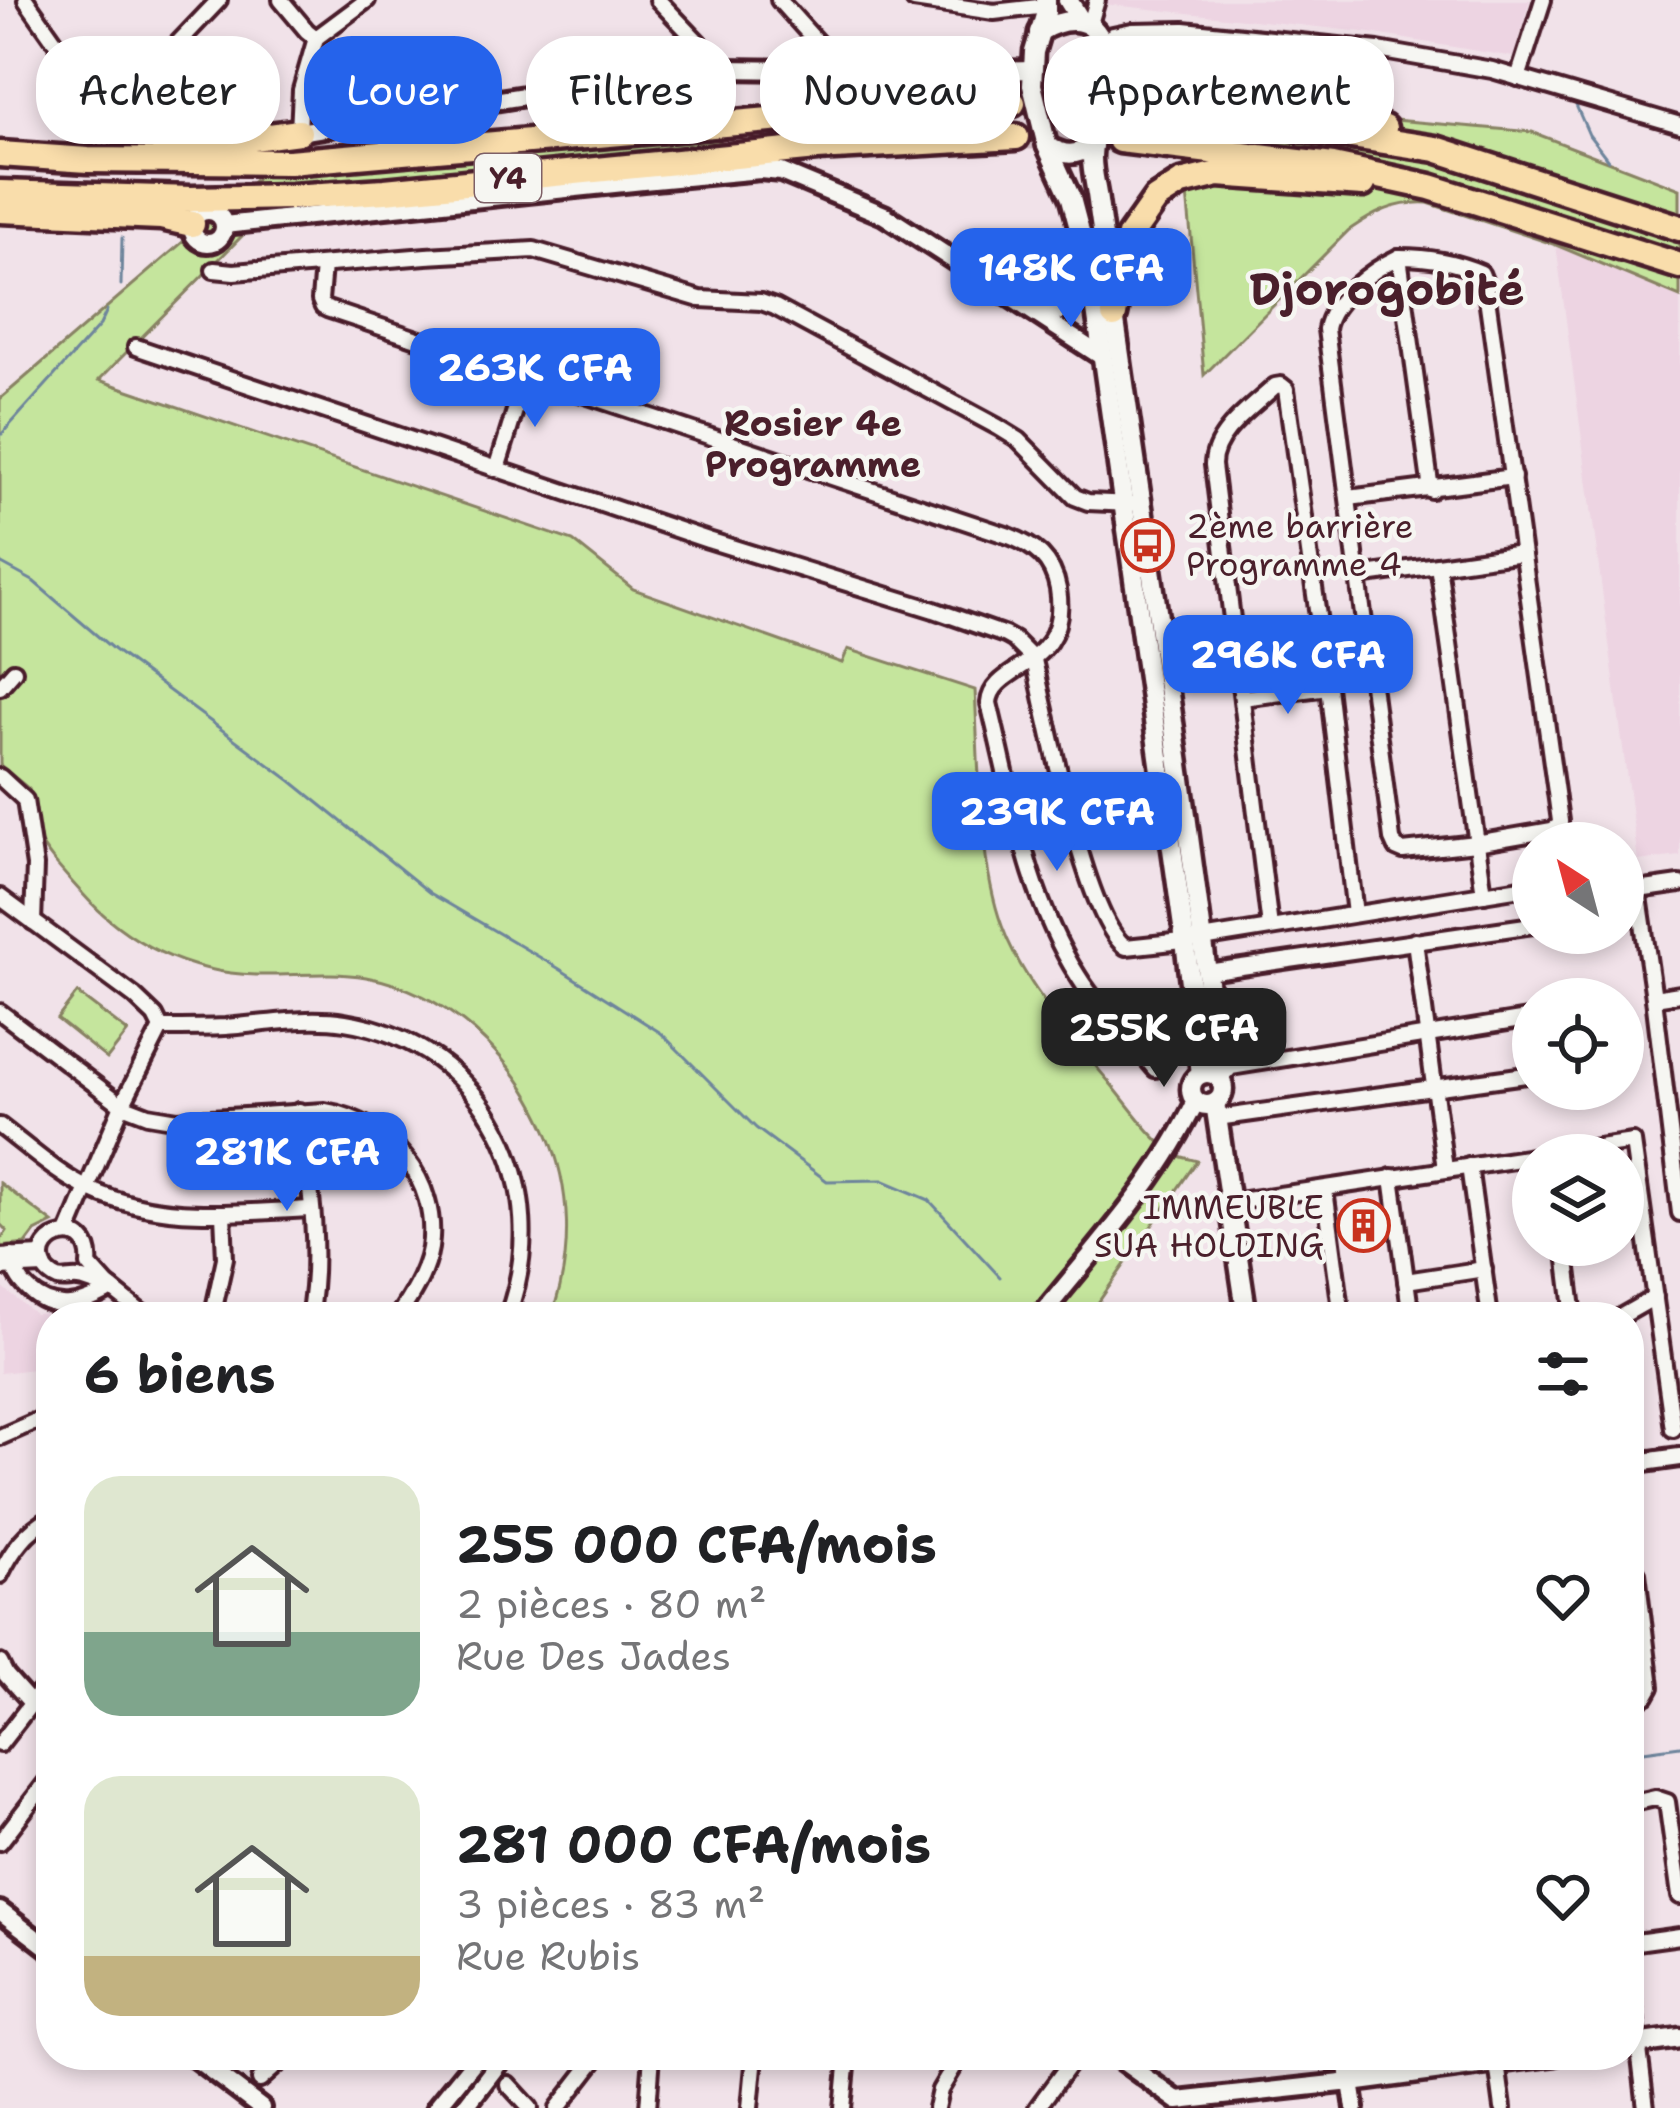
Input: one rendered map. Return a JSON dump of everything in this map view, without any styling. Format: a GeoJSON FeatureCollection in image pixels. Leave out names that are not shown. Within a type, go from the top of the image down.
{"type":"FeatureCollection","features":[{"type":"Feature","properties":{"kind":"highway","name":"Y4"},"geometry":{"type":"LineString","coordinates":[[0,154],[289,162],[760,121]]}},
{"type":"Feature","properties":{"kind":"highway"},"geometry":{"type":"LineString","coordinates":[[88,160],[298,132]]}},
{"type":"Feature","properties":{"kind":"highway"},"geometry":{"type":"LineString","coordinates":[[1394,132],[1680,229]]}},
{"type":"Feature","properties":{"kind":"highway"},"geometry":{"type":"LineString","coordinates":[[1394,143],[1436,149]]}},
{"type":"Feature","properties":{"kind":"highway","name":"Y4"},"geometry":{"type":"LineString","coordinates":[[0,193],[291,197],[889,144]]}},
{"type":"Feature","properties":{"kind":"highway"},"geometry":{"type":"LineString","coordinates":[[1153,144],[1334,166],[1430,187],[1680,266]]}},
{"type":"Feature","properties":{"kind":"highway"},"geometry":{"type":"LineString","coordinates":[[1114,315],[1130,236],[1156,199],[1181,183],[1218,174],[1430,187]]}},
{"type":"Feature","properties":{"kind":"highway"},"geometry":{"type":"LineString","coordinates":[[0,210],[161,217],[192,224]]}},
{"type":"Feature","properties":{"kind":"main road"},"geometry":{"type":"LineString","coordinates":[[1068,0],[1093,36]]}},
{"type":"Feature","properties":{"kind":"main road"},"geometry":{"type":"LineString","coordinates":[[1046,3],[1031,85],[1047,146],[1072,198],[1091,274],[1101,356],[1133,504]]}},
{"type":"Feature","properties":{"kind":"main road"},"geometry":{"type":"LineString","coordinates":[[1039,32],[1066,20],[1092,36]]}},
{"type":"Feature","properties":{"kind":"main road"},"geometry":{"type":"LineString","coordinates":[[1047,146],[1071,156],[1093,145]]}},
{"type":"Feature","properties":{"kind":"main road"},"geometry":{"type":"LineString","coordinates":[[1093,145],[1133,504],[1210,1077],[1222,1094],[1209,1107]]}},
{"type":"Feature","properties":{"kind":"main road"},"geometry":{"type":"LineString","coordinates":[[1194,940],[1207,972],[1210,1077]]}},
{"type":"Feature","properties":{"kind":"main road"},"geometry":{"type":"LineString","coordinates":[[1210,1077],[1191,1086],[1209,1107],[1232,1202],[1245,1302]]}},
{"type":"Feature","properties":{"kind":"main road"},"geometry":{"type":"LineString","coordinates":[[1644,2043],[1680,2038]]}},
{"type":"Feature","properties":{"kind":"main road"},"geometry":{"type":"LineString","coordinates":[[1350,2070],[1351,2082],[1443,2070]]}},
{"type":"Feature","properties":{"kind":"street"},"geometry":{"type":"LineString","coordinates":[[26,0],[90,91],[112,111],[219,0]]}},
{"type":"Feature","properties":{"kind":"street"},"geometry":{"type":"LineString","coordinates":[[281,0],[313,36]]}},
{"type":"Feature","properties":{"kind":"street"},"geometry":{"type":"LineString","coordinates":[[320,36],[367,0]]}},
{"type":"Feature","properties":{"kind":"street"},"geometry":{"type":"LineString","coordinates":[[658,0],[692,36]]}},
{"type":"Feature","properties":{"kind":"street"},"geometry":{"type":"LineString","coordinates":[[779,0],[811,36]]}},
{"type":"Feature","properties":{"kind":"street"},"geometry":{"type":"LineString","coordinates":[[914,0],[994,12],[1046,3]]}},
{"type":"Feature","properties":{"kind":"street"},"geometry":{"type":"LineString","coordinates":[[1094,36],[1097,0]]}},
{"type":"Feature","properties":{"kind":"street"},"geometry":{"type":"LineString","coordinates":[[1518,78],[1543,0]]}},
{"type":"Feature","properties":{"kind":"street"},"geometry":{"type":"LineString","coordinates":[[1104,36],[1184,30],[1242,36]]}},
{"type":"Feature","properties":{"kind":"street"},"geometry":{"type":"LineString","coordinates":[[1394,53],[1492,70],[1680,125]]}},
{"type":"Feature","properties":{"kind":"street"},"geometry":{"type":"LineString","coordinates":[[1020,70],[1032,70]]}},
{"type":"Feature","properties":{"kind":"street"},"geometry":{"type":"LineString","coordinates":[[304,80],[298,132],[526,96]]}},
{"type":"Feature","properties":{"kind":"street"},"geometry":{"type":"LineString","coordinates":[[192,224],[206,211],[216,213],[224,225],[760,170],[781,172],[884,215],[1101,356]]}},
{"type":"Feature","properties":{"kind":"street"},"geometry":{"type":"LineString","coordinates":[[214,270],[534,250],[700,299],[761,302],[998,427],[1018,440],[1075,497],[1133,504]]}},
{"type":"Feature","properties":{"kind":"street"},"geometry":{"type":"LineString","coordinates":[[1399,257],[1431,490]]}},
{"type":"Feature","properties":{"kind":"street"},"geometry":{"type":"LineString","coordinates":[[1399,257],[1419,257],[1481,273],[1485,283],[1560,825],[1476,843],[1403,851],[1393,844],[1326,329],[1328,319],[1379,266],[1399,257]]}},
{"type":"Feature","properties":{"kind":"street"},"geometry":{"type":"LineString","coordinates":[[323,266],[323,307],[1032,547],[1053,569],[1059,598],[1058,631],[1034,660],[996,686],[989,703],[1035,889],[1058,941],[1080,980],[1155,1070]]}},
{"type":"Feature","properties":{"kind":"street"},"geometry":{"type":"LineString","coordinates":[[1036,313],[1048,314],[1076,304],[1091,274]]}},
{"type":"Feature","properties":{"kind":"street"},"geometry":{"type":"LineString","coordinates":[[136,346],[1014,640],[1034,660],[1086,873],[1109,927],[1126,947],[1512,889]]}},
{"type":"Feature","properties":{"kind":"street"},"geometry":{"type":"LineString","coordinates":[[497,469],[526,375]]}},
{"type":"Feature","properties":{"kind":"street"},"geometry":{"type":"LineString","coordinates":[[1270,927],[1213,452],[1219,440],[1281,385],[1286,388],[1328,687],[1355,914]]}},
{"type":"Feature","properties":{"kind":"street"},"geometry":{"type":"LineString","coordinates":[[1349,498],[1513,477]]}},
{"type":"Feature","properties":{"kind":"street"},"geometry":{"type":"LineString","coordinates":[[1359,577],[1522,553]]}},
{"type":"Feature","properties":{"kind":"street"},"geometry":{"type":"LineString","coordinates":[[1438,565],[1484,894]]}},
{"type":"Feature","properties":{"kind":"street"},"geometry":{"type":"LineString","coordinates":[[0,687],[14,671]]}},
{"type":"Feature","properties":{"kind":"street"},"geometry":{"type":"LineString","coordinates":[[1242,698],[1328,687]]}},
{"type":"Feature","properties":{"kind":"street"},"geometry":{"type":"LineString","coordinates":[[0,777],[25,800],[35,866],[33,922]]}},
{"type":"Feature","properties":{"kind":"street"},"geometry":{"type":"LineString","coordinates":[[1680,884],[1638,890],[1680,1213]]}},
{"type":"Feature","properties":{"kind":"street"},"geometry":{"type":"LineString","coordinates":[[0,897],[134,996],[161,1028]]}},
{"type":"Feature","properties":{"kind":"street"},"geometry":{"type":"LineString","coordinates":[[1207,972],[1512,928]]}},
{"type":"Feature","properties":{"kind":"street"},"geometry":{"type":"LineString","coordinates":[[1415,941],[1445,1169]]}},
{"type":"Feature","properties":{"kind":"street"},"geometry":{"type":"LineString","coordinates":[[1654,998],[1680,994]]}},
{"type":"Feature","properties":{"kind":"street"},"geometry":{"type":"LineString","coordinates":[[0,1012],[122,1105],[148,1115],[178,1120],[298,1111],[349,1115],[376,1129],[416,1172],[431,1226],[430,1251],[406,1302]]}},
{"type":"Feature","properties":{"kind":"street"},"geometry":{"type":"LineString","coordinates":[[1210,1077],[1231,1066],[1512,1021]]}},
{"type":"Feature","properties":{"kind":"street"},"geometry":{"type":"LineString","coordinates":[[161,1028],[345,1022],[402,1039],[435,1059],[487,1111],[514,1167],[522,1200],[522,1262],[513,1302]]}},
{"type":"Feature","properties":{"kind":"street"},"geometry":{"type":"LineString","coordinates":[[68,1233],[122,1105],[161,1028]]}},
{"type":"Feature","properties":{"kind":"street"},"geometry":{"type":"LineString","coordinates":[[1052,1302],[1209,1107],[1512,1077]]}},
{"type":"Feature","properties":{"kind":"street"},"geometry":{"type":"LineString","coordinates":[[298,1111],[315,1258],[311,1302]]}},
{"type":"Feature","properties":{"kind":"street"},"geometry":{"type":"LineString","coordinates":[[0,1126],[87,1189],[121,1202],[159,1211],[223,1214],[311,1209]]}},
{"type":"Feature","properties":{"kind":"street"},"geometry":{"type":"LineString","coordinates":[[1232,1202],[1512,1160]]}},
{"type":"Feature","properties":{"kind":"street"},"geometry":{"type":"LineString","coordinates":[[1469,1166],[1488,1302]]}},
{"type":"Feature","properties":{"kind":"street"},"geometry":{"type":"LineString","coordinates":[[1392,1177],[1410,1302]]}},
{"type":"Feature","properties":{"kind":"street"},"geometry":{"type":"LineString","coordinates":[[1324,1190],[1340,1302]]}},
{"type":"Feature","properties":{"kind":"street"},"geometry":{"type":"LineString","coordinates":[[215,1302],[225,1258],[223,1214]]}},
{"type":"Feature","properties":{"kind":"street"},"geometry":{"type":"LineString","coordinates":[[1644,1224],[1673,1429]]}},
{"type":"Feature","properties":{"kind":"street"},"geometry":{"type":"LineString","coordinates":[[68,1233],[78,1236],[90,1254],[89,1265],[77,1278],[64,1281],[52,1276],[43,1260],[46,1243],[68,1233]]}},
{"type":"Feature","properties":{"kind":"street"},"geometry":{"type":"LineString","coordinates":[[6,1262],[43,1260]]}},
{"type":"Feature","properties":{"kind":"street"},"geometry":{"type":"LineString","coordinates":[[6,1262],[18,1279],[47,1302]]}},
{"type":"Feature","properties":{"kind":"street"},"geometry":{"type":"LineString","coordinates":[[89,1265],[128,1302]]}},
{"type":"Feature","properties":{"kind":"street"},"geometry":{"type":"LineString","coordinates":[[1568,1266],[1572,1302]]}},
{"type":"Feature","properties":{"kind":"street"},"geometry":{"type":"LineString","coordinates":[[1406,1281],[1484,1269]]}},
{"type":"Feature","properties":{"kind":"street"},"geometry":{"type":"LineString","coordinates":[[77,1278],[110,1287]]}},
{"type":"Feature","properties":{"kind":"street"},"geometry":{"type":"LineString","coordinates":[[88,1302],[110,1287]]}},
{"type":"Feature","properties":{"kind":"street"},"geometry":{"type":"LineString","coordinates":[[1644,1304],[1654,1298]]}},
{"type":"Feature","properties":{"kind":"street"},"geometry":{"type":"LineString","coordinates":[[0,1437],[36,1421]]}},
{"type":"Feature","properties":{"kind":"street"},"geometry":{"type":"LineString","coordinates":[[1644,1462],[1680,1457]]}},
{"type":"Feature","properties":{"kind":"street"},"geometry":{"type":"LineString","coordinates":[[0,1575],[10,1554],[36,1527]]}},
{"type":"Feature","properties":{"kind":"street"},"geometry":{"type":"LineString","coordinates":[[1644,1630],[1651,1687],[1644,1696]]}},
{"type":"Feature","properties":{"kind":"street"},"geometry":{"type":"LineString","coordinates":[[0,1664],[31,1703]]}},
{"type":"Feature","properties":{"kind":"street"},"geometry":{"type":"LineString","coordinates":[[0,1744],[36,1697]]}},
{"type":"Feature","properties":{"kind":"street"},"geometry":{"type":"LineString","coordinates":[[0,1842],[36,1795]]}},
{"type":"Feature","properties":{"kind":"street"},"geometry":{"type":"LineString","coordinates":[[1644,1801],[1666,1802],[1680,1896]]}},
{"type":"Feature","properties":{"kind":"street"},"geometry":{"type":"LineString","coordinates":[[0,1911],[36,1939]]}},
{"type":"Feature","properties":{"kind":"street"},"geometry":{"type":"LineString","coordinates":[[1644,1940],[1680,1936]]}},
{"type":"Feature","properties":{"kind":"street"},"geometry":{"type":"LineString","coordinates":[[211,2070],[261,2108]]}},
{"type":"Feature","properties":{"kind":"street"},"geometry":{"type":"LineString","coordinates":[[260,2080],[271,2070]]}},
{"type":"Feature","properties":{"kind":"street"},"geometry":{"type":"LineString","coordinates":[[436,2108],[467,2070]]}},
{"type":"Feature","properties":{"kind":"street"},"geometry":{"type":"LineString","coordinates":[[464,2108],[494,2070]]}},
{"type":"Feature","properties":{"kind":"street"},"geometry":{"type":"LineString","coordinates":[[558,2108],[587,2070]]}},
{"type":"Feature","properties":{"kind":"street"},"geometry":{"type":"LineString","coordinates":[[648,2108],[651,2070]]}},
{"type":"Feature","properties":{"kind":"street"},"geometry":{"type":"LineString","coordinates":[[750,2108],[754,2070]]}},
{"type":"Feature","properties":{"kind":"street"},"geometry":{"type":"LineString","coordinates":[[843,2108],[847,2070]]}},
{"type":"Feature","properties":{"kind":"street"},"geometry":{"type":"LineString","coordinates":[[936,2108],[952,2070]]}},
{"type":"Feature","properties":{"kind":"street"},"geometry":{"type":"LineString","coordinates":[[1037,2108],[1065,2070]]}},
{"type":"Feature","properties":{"kind":"street"},"geometry":{"type":"LineString","coordinates":[[1134,2070],[1181,2105],[1351,2082],[1354,2108]]}},
{"type":"Feature","properties":{"kind":"street"},"geometry":{"type":"LineString","coordinates":[[1498,2070],[1503,2108]]}},
{"type":"Feature","properties":{"kind":"street"},"geometry":{"type":"LineString","coordinates":[[1639,2070],[1646,2108]]}},
{"type":"Feature","properties":{"kind":"street"},"geometry":{"type":"LineString","coordinates":[[508,2084],[530,2108]]}},
{"type":"Feature","properties":{"kind":"shaded area"},"geometry":{"type":"Polygon","coordinates":[[[1105,0],[1530,0],[1513,57],[1364,32],[1103,4],[1105,0]]]}},
{"type":"Feature","properties":{"kind":"shaded area"},"geometry":{"type":"Polygon","coordinates":[[[1556,245],[1680,297],[1680,856],[1644,860],[1644,822],[1633,822],[1556,245]]]}},
{"type":"Feature","properties":{"kind":"shaded area"},"geometry":{"type":"Polygon","coordinates":[[[0,1271],[3,1288],[36,1314],[36,1369],[0,1373],[0,1271]]]}},
{"type":"Feature","properties":{"kind":"green space"},"geometry":{"type":"Polygon","coordinates":[[[1394,120],[1532,132],[1680,189],[1680,297],[1556,245],[1428,203],[1406,204],[1377,213],[1349,230],[1204,375],[1182,144],[1394,144],[1394,120]]]}},
{"type":"Feature","properties":{"kind":"green space"},"geometry":{"type":"Polygon","coordinates":[[[528,144],[722,144],[763,179],[250,228],[99,380],[573,541],[633,589],[842,663],[848,649],[975,690],[988,872],[1011,947],[1049,1008],[1142,1123],[1170,1151],[1197,1161],[1098,1302],[556,1302],[566,1223],[555,1153],[516,1077],[474,1031],[424,997],[366,977],[231,973],[160,952],[99,910],[40,842],[29,789],[0,765],[0,399],[283,156],[528,144]]]}},
{"type":"Feature","properties":{"kind":"green space"},"geometry":{"type":"Polygon","coordinates":[[[77,993],[128,1032],[107,1059],[57,1019],[77,993]]]}},
{"type":"Feature","properties":{"kind":"green space"},"geometry":{"type":"Polygon","coordinates":[[[0,1183],[53,1223],[35,1232],[26,1244],[0,1247],[7,1231],[0,1224],[0,1183]]]}},
{"type":"Feature","properties":{"kind":"waterway"},"geometry":{"type":"LineString","coordinates":[[1575,103],[1589,135],[1608,160]]}},
{"type":"Feature","properties":{"kind":"waterway"},"geometry":{"type":"LineString","coordinates":[[121,285],[122,238]]}},
{"type":"Feature","properties":{"kind":"waterway"},"geometry":{"type":"LineString","coordinates":[[0,436],[100,325],[107,310]]}},
{"type":"Feature","properties":{"kind":"waterway"},"geometry":{"type":"LineString","coordinates":[[0,563],[33,581],[114,650],[291,781],[430,893],[661,1033],[756,1128],[827,1181],[882,1180],[929,1200],[1000,1277]]}},
{"type":"Feature","properties":{"kind":"waterway"},"geometry":{"type":"LineString","coordinates":[[1644,1751],[1680,1746]]}},
{"type":"Feature","properties":{"kind":"tunnel"},"geometry":{"type":"LineString","coordinates":[[1020,103],[1044,105]]}},
{"type":"Feature","properties":{"kind":"tunnel"},"geometry":{"type":"LineString","coordinates":[[1020,137],[1044,138]]}},
{"type":"Feature","properties":{"kind":"place","name":"2ème barrière Programme 4"},"geometry":{"type":"Point","coordinates":[1147,545]}},
{"type":"Feature","properties":{"kind":"place","name":"IMMEUBLE SUA HOLDING"},"geometry":{"type":"Point","coordinates":[1363,1226]}},
{"type":"Feature","properties":{"kind":"district","name":"Djorogobité"},"geometry":{"type":"Point","coordinates":[1387,289]}},
{"type":"Feature","properties":{"kind":"district","name":"Rosier 4e Programme"},"geometry":{"type":"Point","coordinates":[813,444]}}]}
